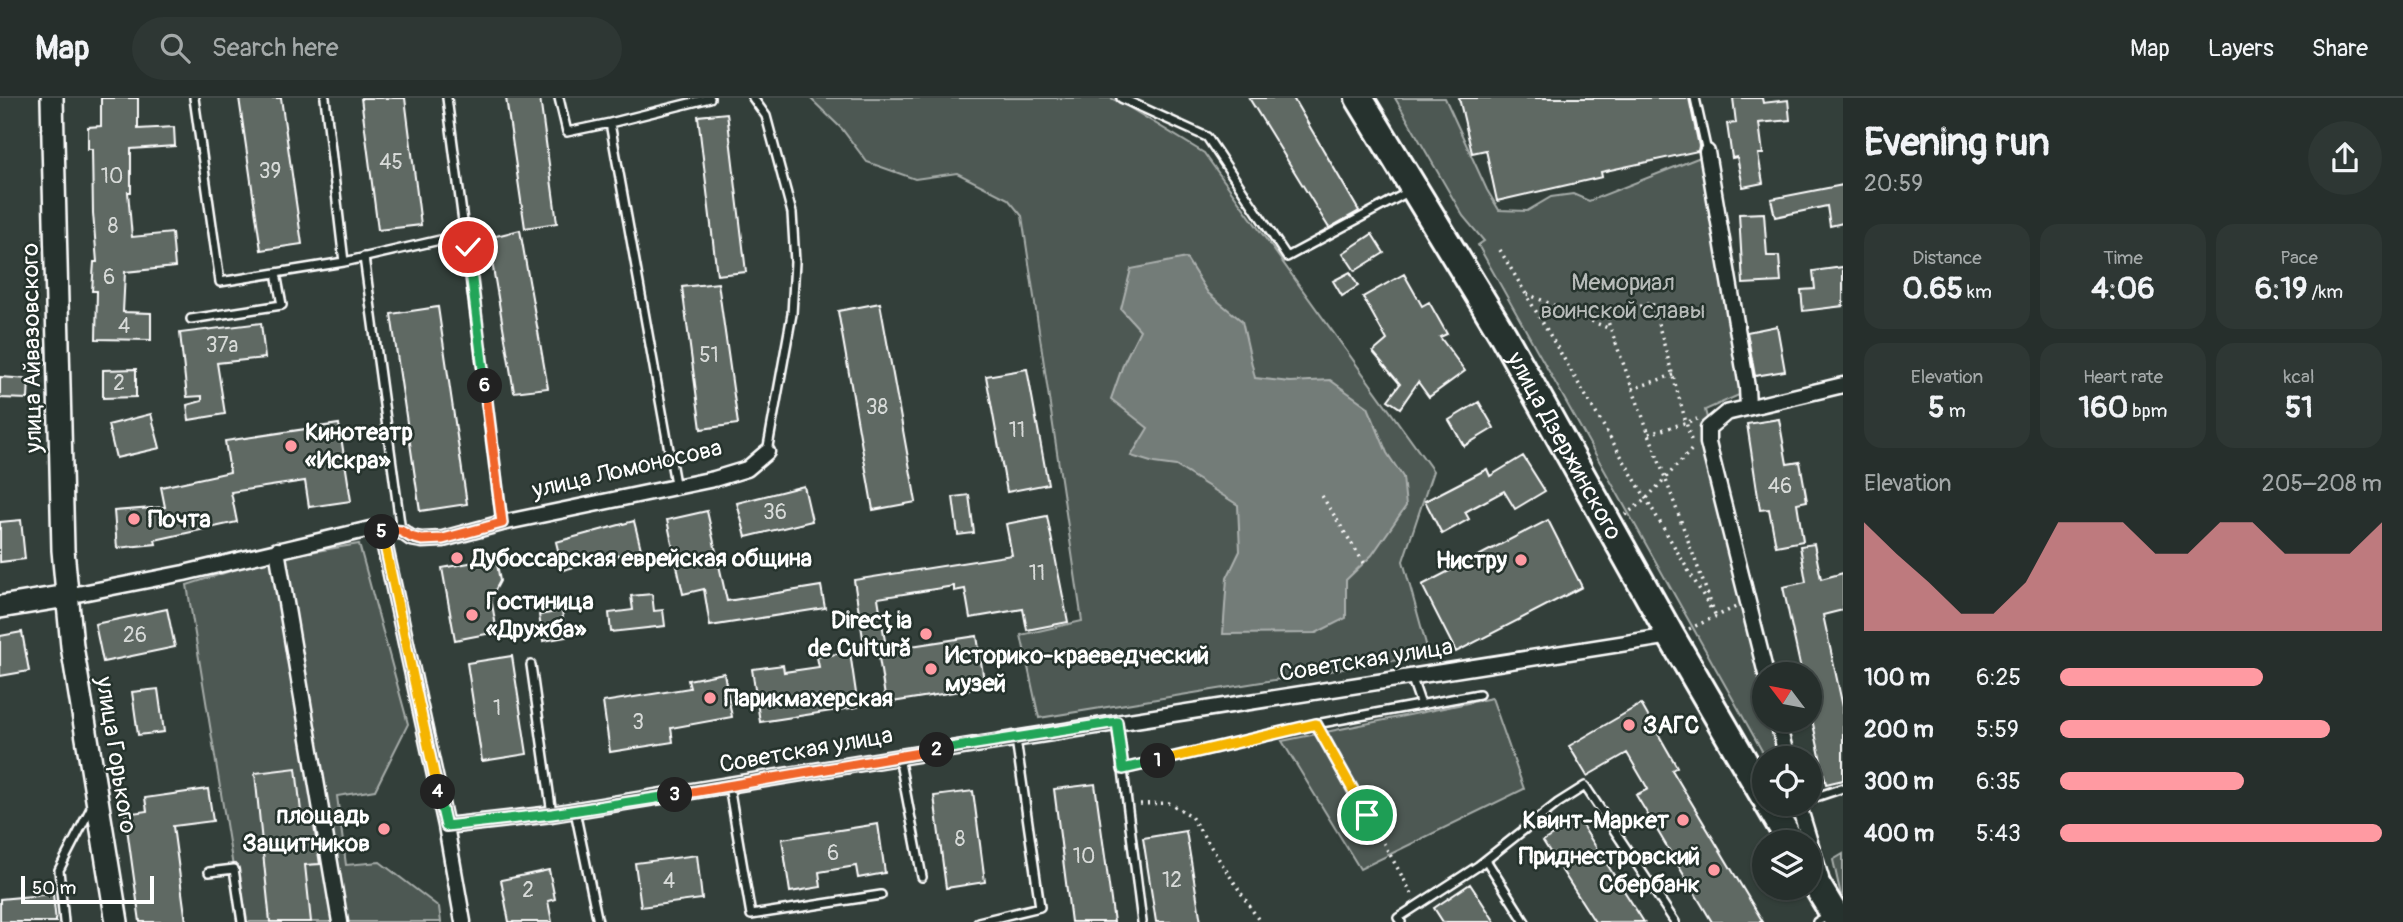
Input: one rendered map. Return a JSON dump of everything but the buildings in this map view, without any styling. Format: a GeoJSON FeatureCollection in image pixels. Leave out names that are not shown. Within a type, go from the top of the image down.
{"type":"FeatureCollection","features":[{"type":"Feature","properties":{"kind":"highway","name":"улица Дзержинского"},"geometry":{"type":"LineString","coordinates":[[1359,98],[1503,335],[1752,775]]}},
{"type":"Feature","properties":{"kind":"highway"},"geometry":{"type":"LineString","coordinates":[[1822,900],[1830,919]]}},
{"type":"Feature","properties":{"kind":"street","name":"улица Айвазовского"},"geometry":{"type":"LineString","coordinates":[[52,98],[63,550],[67,596]]}},
{"type":"Feature","properties":{"kind":"street"},"geometry":{"type":"LineString","coordinates":[[1707,152],[1748,387],[1748,407]]}},
{"type":"Feature","properties":{"kind":"street"},"geometry":{"type":"LineString","coordinates":[[1763,662],[1708,443],[1708,428],[1726,414],[1843,385]]}},
{"type":"Feature","properties":{"kind":"street","name":"улица Ломоносова"},"geometry":{"type":"LineString","coordinates":[[0,607],[184,573],[356,531],[381,529],[401,531],[422,540],[443,539],[502,523],[676,489],[747,469],[767,452]]}},
{"type":"Feature","properties":{"kind":"street"},"geometry":{"type":"LineString","coordinates":[[381,529],[446,826],[463,922]]}},
{"type":"Feature","properties":{"kind":"street"},"geometry":{"type":"LineString","coordinates":[[277,550],[340,922]]}},
{"type":"Feature","properties":{"kind":"street","name":"улица Горького"},"geometry":{"type":"LineString","coordinates":[[67,596],[72,646],[117,922]]}},
{"type":"Feature","properties":{"kind":"street","name":"Советская улица"},"geometry":{"type":"LineString","coordinates":[[446,826],[575,811],[1016,738],[1671,636]]}},
{"type":"Feature","properties":{"kind":"street"},"geometry":{"type":"LineString","coordinates":[[1802,816],[1830,919]]}},
{"type":"Feature","properties":{"kind":"lane"},"geometry":{"type":"LineString","coordinates":[[194,98],[220,282],[344,262],[466,234]]}},
{"type":"Feature","properties":{"kind":"lane"},"geometry":{"type":"LineString","coordinates":[[325,98],[344,262]]}},
{"type":"Feature","properties":{"kind":"lane"},"geometry":{"type":"LineString","coordinates":[[447,98],[502,523]]}},
{"type":"Feature","properties":{"kind":"lane"},"geometry":{"type":"LineString","coordinates":[[559,98],[567,132],[710,98]]}},
{"type":"Feature","properties":{"kind":"lane"},"geometry":{"type":"LineString","coordinates":[[753,98],[766,116],[789,201],[795,262],[792,314],[767,452]]}},
{"type":"Feature","properties":{"kind":"lane"},"geometry":{"type":"LineString","coordinates":[[1121,98],[1207,136],[1287,257],[1413,189]]}},
{"type":"Feature","properties":{"kind":"lane"},"geometry":{"type":"LineString","coordinates":[[1695,98],[1707,152]]}},
{"type":"Feature","properties":{"kind":"lane"},"geometry":{"type":"LineString","coordinates":[[610,123],[676,489]]}},
{"type":"Feature","properties":{"kind":"lane"},"geometry":{"type":"LineString","coordinates":[[365,257],[401,531]]}},
{"type":"Feature","properties":{"kind":"lane"},"geometry":{"type":"LineString","coordinates":[[191,319],[282,305],[276,273]]}},
{"type":"Feature","properties":{"kind":"lane"},"geometry":{"type":"LineString","coordinates":[[531,665],[552,814]]}},
{"type":"Feature","properties":{"kind":"lane"},"geometry":{"type":"LineString","coordinates":[[1411,676],[1421,705]]}},
{"type":"Feature","properties":{"kind":"lane"},"geometry":{"type":"LineString","coordinates":[[1123,769],[1316,724],[1479,694]]}},
{"type":"Feature","properties":{"kind":"lane"},"geometry":{"type":"LineString","coordinates":[[1117,722],[1142,922]]}},
{"type":"Feature","properties":{"kind":"lane"},"geometry":{"type":"LineString","coordinates":[[978,922],[1040,907],[1016,738]]}},
{"type":"Feature","properties":{"kind":"lane"},"geometry":{"type":"LineString","coordinates":[[899,757],[922,877]]}},
{"type":"Feature","properties":{"kind":"lane"},"geometry":{"type":"LineString","coordinates":[[729,786],[751,915],[881,895]]}},
{"type":"Feature","properties":{"kind":"lane"},"geometry":{"type":"LineString","coordinates":[[1401,922],[1398,918],[1486,860],[1558,803],[1585,786],[1675,922]]}},
{"type":"Feature","properties":{"kind":"lane"},"geometry":{"type":"LineString","coordinates":[[1822,795],[1843,788]]}},
{"type":"Feature","properties":{"kind":"lane"},"geometry":{"type":"LineString","coordinates":[[64,922],[59,870],[96,799]]}},
{"type":"Feature","properties":{"kind":"lane"},"geometry":{"type":"LineString","coordinates":[[575,811],[598,922]]}},
{"type":"Feature","properties":{"kind":"lane"},"geometry":{"type":"LineString","coordinates":[[1486,860],[1525,922]]}},
{"type":"Feature","properties":{"kind":"lane"},"geometry":{"type":"LineString","coordinates":[[209,872],[234,869],[242,922]]}},
{"type":"Feature","properties":{"kind":"path"},"geometry":{"type":"LineString","coordinates":[[1500,250],[1716,617]]}},
{"type":"Feature","properties":{"kind":"path"},"geometry":{"type":"LineString","coordinates":[[1525,293],[1610,329]]}},
{"type":"Feature","properties":{"kind":"path"},"geometry":{"type":"LineString","coordinates":[[1652,302],[1607,318],[1716,617]]}},
{"type":"Feature","properties":{"kind":"path"},"geometry":{"type":"LineString","coordinates":[[1632,389],[1672,375]]}},
{"type":"Feature","properties":{"kind":"path"},"geometry":{"type":"LineString","coordinates":[[1648,434],[1686,422],[1726,414]]}},
{"type":"Feature","properties":{"kind":"path"},"geometry":{"type":"LineString","coordinates":[[1610,527],[1646,499],[1698,442],[1708,443]]}},
{"type":"Feature","properties":{"kind":"path"},"geometry":{"type":"LineString","coordinates":[[1322,496],[1364,563]]}},
{"type":"Feature","properties":{"kind":"path"},"geometry":{"type":"LineString","coordinates":[[1671,636],[1736,607],[1749,605]]}},
{"type":"Feature","properties":{"kind":"path"},"geometry":{"type":"LineString","coordinates":[[1316,724],[1418,905]]}},
{"type":"Feature","properties":{"kind":"path"},"geometry":{"type":"LineString","coordinates":[[1127,805],[1169,803],[1191,815],[1260,922]]}},
{"type":"Feature","properties":{"kind":"green space"},"geometry":{"type":"Polygon","coordinates":[[[810,98],[1111,98],[1204,153],[1433,471],[1403,561],[1429,655],[1039,718],[1021,635],[1082,621],[1022,216],[1008,199],[957,173],[915,179],[867,162],[842,129],[810,98]]]}},
{"type":"Feature","properties":{"kind":"green space","name":"Мемориал воинской славы"},"geometry":{"type":"Polygon","coordinates":[[[1395,98],[1445,98],[1487,190],[1499,210],[1527,211],[1551,197],[1573,194],[1589,201],[1703,156],[1741,384],[1739,395],[1705,410],[1769,662],[1752,662],[1752,732],[1787,732],[1790,746],[1759,746],[1478,245],[1484,241],[1463,216],[1395,98]]]}},
{"type":"Feature","properties":{"kind":"green space"},"geometry":{"type":"Polygon","coordinates":[[[359,544],[408,724],[375,790],[337,796],[346,865],[380,862],[439,907],[441,922],[242,922],[187,585],[268,559],[359,544]]]}},
{"type":"Feature","properties":{"kind":"green space"},"geometry":{"type":"Polygon","coordinates":[[[1492,698],[1524,789],[1360,869],[1282,741],[1492,698]]]}},
{"type":"Feature","properties":{"kind":"green space"},"geometry":{"type":"Polygon","coordinates":[[[1843,854],[1843,904],[1833,860],[1843,854]]]}},
{"type":"Feature","properties":{"kind":"shaded area"},"geometry":{"type":"Polygon","coordinates":[[[1186,258],[1208,293],[1242,321],[1255,378],[1290,382],[1330,380],[1368,407],[1387,453],[1403,477],[1406,506],[1372,555],[1346,580],[1346,618],[1316,633],[1223,634],[1227,578],[1240,551],[1238,505],[1176,466],[1131,456],[1148,428],[1111,399],[1124,362],[1140,330],[1121,309],[1131,269],[1186,258]]]}},
{"type":"Feature","properties":{"kind":"place","name":"Кинотеатр «Искра»"},"geometry":{"type":"Point","coordinates":[291,446]}},
{"type":"Feature","properties":{"kind":"place","name":"Почта"},"geometry":{"type":"Point","coordinates":[134,519]}},
{"type":"Feature","properties":{"kind":"place","name":"Дубоссарская еврейская община"},"geometry":{"type":"Point","coordinates":[457,558]}},
{"type":"Feature","properties":{"kind":"place","name":"Нистру"},"geometry":{"type":"Point","coordinates":[1521,560]}},
{"type":"Feature","properties":{"kind":"place","name":"Гостиница «Дружба»"},"geometry":{"type":"Point","coordinates":[472,615]}},
{"type":"Feature","properties":{"kind":"place","name":"Direcția de Cultură"},"geometry":{"type":"Point","coordinates":[926,634]}},
{"type":"Feature","properties":{"kind":"place","name":"Историко-краеведческий музей"},"geometry":{"type":"Point","coordinates":[931,669]}},
{"type":"Feature","properties":{"kind":"place","name":"Парикмахерская"},"geometry":{"type":"Point","coordinates":[710,698]}},
{"type":"Feature","properties":{"kind":"place","name":"ЗАГС"},"geometry":{"type":"Point","coordinates":[1629,725]}},
{"type":"Feature","properties":{"kind":"place","name":"Квинт-Маркет"},"geometry":{"type":"Point","coordinates":[1683,820]}},
{"type":"Feature","properties":{"kind":"place","name":"площадь Защитников"},"geometry":{"type":"Point","coordinates":[384,829]}},
{"type":"Feature","properties":{"kind":"place","name":"Приднестровский Сбербанк"},"geometry":{"type":"Point","coordinates":[1714,870]}},
{"type":"Feature","properties":{"kind":"route"},"geometry":{"type":"LineString","coordinates":[[468,247],[502,523],[443,539],[422,540],[401,531],[381,529],[446,826],[552,814],[1117,722],[1123,769],[1316,724],[1367,815]]}}]}
